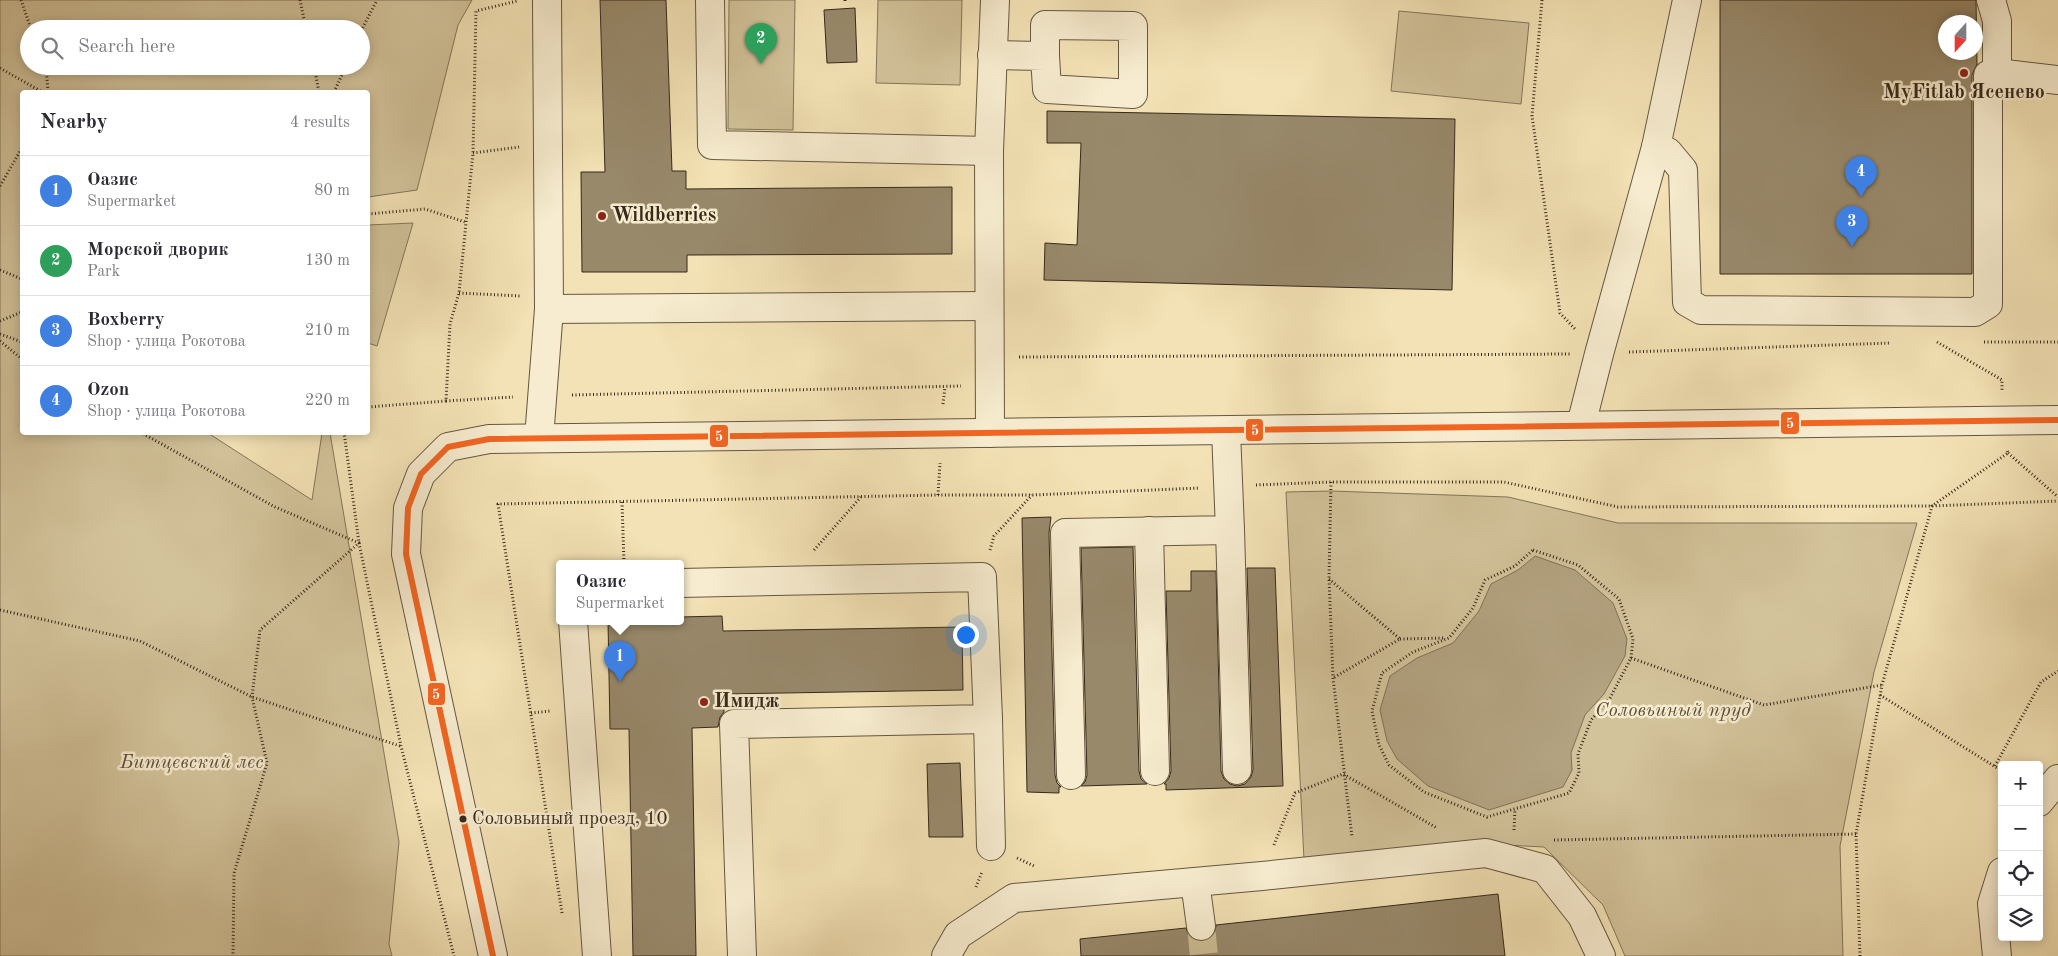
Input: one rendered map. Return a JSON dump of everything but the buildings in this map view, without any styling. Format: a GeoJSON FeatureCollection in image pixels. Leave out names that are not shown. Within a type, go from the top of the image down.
{"type":"FeatureCollection","features":[{"type":"Feature","properties":{"kind":"street"},"geometry":{"type":"LineString","coordinates":[[538,438],[549,303],[547,0]]}},
{"type":"Feature","properties":{"kind":"street"},"geometry":{"type":"LineString","coordinates":[[710,0],[712,145],[989,151]]}},
{"type":"Feature","properties":{"kind":"street"},"geometry":{"type":"LineString","coordinates":[[990,433],[989,151],[995,0]]}},
{"type":"Feature","properties":{"kind":"street"},"geometry":{"type":"LineString","coordinates":[[1581,425],[1598,354],[1656,147],[1686,0]]}},
{"type":"Feature","properties":{"kind":"street"},"geometry":{"type":"LineString","coordinates":[[1991,0],[1997,21],[1997,73]]}},
{"type":"Feature","properties":{"kind":"street"},"geometry":{"type":"LineString","coordinates":[[992,55],[1045,56]]}},
{"type":"Feature","properties":{"kind":"street"},"geometry":{"type":"LineString","coordinates":[[1656,147],[1668,152],[1683,170],[1687,302],[1701,310],[1975,312],[1988,304],[1988,75],[1997,73],[2058,80]]}},
{"type":"Feature","properties":{"kind":"street"},"geometry":{"type":"LineString","coordinates":[[549,303],[989,306]]}},
{"type":"Feature","properties":{"kind":"street"},"geometry":{"type":"LineString","coordinates":[[493,956],[406,554],[408,508],[420,474],[448,447],[489,439],[538,438],[2058,420]]}},
{"type":"Feature","properties":{"kind":"street"},"geometry":{"type":"LineString","coordinates":[[1226,431],[1237,770]]}},
{"type":"Feature","properties":{"kind":"street"},"geometry":{"type":"LineString","coordinates":[[1071,775],[1065,533],[1230,530]]}},
{"type":"Feature","properties":{"kind":"street"},"geometry":{"type":"LineString","coordinates":[[1149,532],[1155,771]]}},
{"type":"Feature","properties":{"kind":"street"},"geometry":{"type":"LineString","coordinates":[[684,583],[982,577],[991,846]]}},
{"type":"Feature","properties":{"kind":"street"},"geometry":{"type":"LineString","coordinates":[[573,625],[597,956]]}},
{"type":"Feature","properties":{"kind":"street"},"geometry":{"type":"LineString","coordinates":[[742,956],[734,724],[988,719]]}},
{"type":"Feature","properties":{"kind":"street"},"geometry":{"type":"LineString","coordinates":[[2043,797],[2058,779]]}},
{"type":"Feature","properties":{"kind":"street"},"geometry":{"type":"LineString","coordinates":[[946,956],[958,935],[1014,898],[1262,876],[1486,853],[1545,869],[1582,916],[1601,956]]}},
{"type":"Feature","properties":{"kind":"street"},"geometry":{"type":"LineString","coordinates":[[1195,882],[1200,926]]}},
{"type":"Feature","properties":{"kind":"street"},"geometry":{"type":"LineString","coordinates":[[1997,956],[1992,904],[1998,885]]}},
{"type":"Feature","properties":{"kind":"path"},"geometry":{"type":"LineString","coordinates":[[21,0],[29,20]]}},
{"type":"Feature","properties":{"kind":"path"},"geometry":{"type":"LineString","coordinates":[[300,0],[304,20]]}},
{"type":"Feature","properties":{"kind":"path"},"geometry":{"type":"LineString","coordinates":[[367,20],[377,0]]}},
{"type":"Feature","properties":{"kind":"path"},"geometry":{"type":"LineString","coordinates":[[446,400],[450,324],[459,293],[472,152],[476,11],[520,0]]}},
{"type":"Feature","properties":{"kind":"path"},"geometry":{"type":"LineString","coordinates":[[1542,0],[1532,116],[1560,313],[1598,354]]}},
{"type":"Feature","properties":{"kind":"path"},"geometry":{"type":"LineString","coordinates":[[0,68],[38,90]]}},
{"type":"Feature","properties":{"kind":"path"},"geometry":{"type":"LineString","coordinates":[[47,75],[48,90]]}},
{"type":"Feature","properties":{"kind":"path"},"geometry":{"type":"LineString","coordinates":[[316,75],[319,90]]}},
{"type":"Feature","properties":{"kind":"path"},"geometry":{"type":"LineString","coordinates":[[335,90],[342,75]]}},
{"type":"Feature","properties":{"kind":"path"},"geometry":{"type":"LineString","coordinates":[[472,152],[548,144]]}},
{"type":"Feature","properties":{"kind":"path"},"geometry":{"type":"LineString","coordinates":[[0,186],[20,151]]}},
{"type":"Feature","properties":{"kind":"path"},"geometry":{"type":"LineString","coordinates":[[370,214],[425,209],[465,222]]}},
{"type":"Feature","properties":{"kind":"path"},"geometry":{"type":"LineString","coordinates":[[0,270],[20,278]]}},
{"type":"Feature","properties":{"kind":"path"},"geometry":{"type":"LineString","coordinates":[[459,293],[549,303]]}},
{"type":"Feature","properties":{"kind":"path"},"geometry":{"type":"LineString","coordinates":[[0,321],[20,313]]}},
{"type":"Feature","properties":{"kind":"path"},"geometry":{"type":"LineString","coordinates":[[0,334],[20,341]]}},
{"type":"Feature","properties":{"kind":"path"},"geometry":{"type":"LineString","coordinates":[[0,341],[20,357]]}},
{"type":"Feature","properties":{"kind":"path"},"geometry":{"type":"LineString","coordinates":[[1946,342],[1936,342],[2002,380],[2008,453],[2058,499]]}},
{"type":"Feature","properties":{"kind":"path"},"geometry":{"type":"LineString","coordinates":[[1983,342],[2058,342]]}},
{"type":"Feature","properties":{"kind":"path"},"geometry":{"type":"LineString","coordinates":[[370,407],[446,400],[542,396],[945,388],[989,384],[1009,357],[1598,354],[1897,343]]}},
{"type":"Feature","properties":{"kind":"path"},"geometry":{"type":"LineString","coordinates":[[145,435],[274,507],[359,543]]}},
{"type":"Feature","properties":{"kind":"path"},"geometry":{"type":"LineString","coordinates":[[344,435],[359,543],[401,746],[454,956]]}},
{"type":"Feature","properties":{"kind":"path"},"geometry":{"type":"LineString","coordinates":[[1860,956],[1856,834],[1882,685],[1932,506],[2008,453]]}},
{"type":"Feature","properties":{"kind":"path"},"geometry":{"type":"LineString","coordinates":[[563,917],[498,504],[938,494],[1032,496],[1331,482],[1504,482],[1618,508],[1932,506],[2058,499]]}},
{"type":"Feature","properties":{"kind":"path"},"geometry":{"type":"LineString","coordinates":[[1331,482],[1329,578],[1333,678],[1355,865]]}},
{"type":"Feature","properties":{"kind":"path"},"geometry":{"type":"LineString","coordinates":[[982,577],[994,536],[1032,496]]}},
{"type":"Feature","properties":{"kind":"path"},"geometry":{"type":"LineString","coordinates":[[788,581],[861,497]]}},
{"type":"Feature","properties":{"kind":"path"},"geometry":{"type":"LineString","coordinates":[[622,502],[624,560]]}},
{"type":"Feature","properties":{"kind":"path"},"geometry":{"type":"LineString","coordinates":[[233,956],[234,873],[267,763],[252,697],[260,630],[359,543]]}},
{"type":"Feature","properties":{"kind":"path"},"geometry":{"type":"LineString","coordinates":[[1533,550],[1578,564],[1619,599],[1633,639],[1632,658],[1610,698],[1591,720],[1578,754],[1579,773],[1569,793],[1488,817],[1424,792],[1389,765],[1379,745],[1372,711],[1382,673],[1414,652],[1449,638],[1473,608],[1485,580],[1515,566],[1533,550]]}},
{"type":"Feature","properties":{"kind":"path"},"geometry":{"type":"LineString","coordinates":[[1329,578],[1400,639]]}},
{"type":"Feature","properties":{"kind":"path"},"geometry":{"type":"LineString","coordinates":[[0,610],[140,641],[252,697],[401,746]]}},
{"type":"Feature","properties":{"kind":"path"},"geometry":{"type":"LineString","coordinates":[[1333,678],[1400,639],[1449,638]]}},
{"type":"Feature","properties":{"kind":"path"},"geometry":{"type":"LineString","coordinates":[[1632,658],[1764,705],[1882,685]]}},
{"type":"Feature","properties":{"kind":"path"},"geometry":{"type":"LineString","coordinates":[[1995,766],[2041,682],[2058,671]]}},
{"type":"Feature","properties":{"kind":"path"},"geometry":{"type":"LineString","coordinates":[[1880,695],[1998,768]]}},
{"type":"Feature","properties":{"kind":"path"},"geometry":{"type":"LineString","coordinates":[[1343,774],[1439,829]]}},
{"type":"Feature","properties":{"kind":"path"},"geometry":{"type":"LineString","coordinates":[[1262,876],[1295,793],[1343,774]]}},
{"type":"Feature","properties":{"kind":"path"},"geometry":{"type":"LineString","coordinates":[[1514,809],[1514,833]]}},
{"type":"Feature","properties":{"kind":"path"},"geometry":{"type":"LineString","coordinates":[[1552,840],[1856,834]]}},
{"type":"Feature","properties":{"kind":"green space","name":"Битцевский лес"},"geometry":{"type":"Polygon","coordinates":[[[0,0],[472,0],[458,25],[417,190],[370,197],[370,90],[20,90],[20,435],[211,435],[312,500],[322,435],[330,435],[399,842],[389,944],[392,956],[0,956],[0,0]]]}},
{"type":"Feature","properties":{"kind":"green space"},"geometry":{"type":"Polygon","coordinates":[[[729,0],[795,0],[793,130],[728,129],[729,0]]]}},
{"type":"Feature","properties":{"kind":"green space"},"geometry":{"type":"Polygon","coordinates":[[[878,0],[962,0],[960,85],[876,83],[878,0]]]}},
{"type":"Feature","properties":{"kind":"green space"},"geometry":{"type":"Polygon","coordinates":[[[1399,11],[1529,23],[1521,104],[1391,91],[1399,11]]]}},
{"type":"Feature","properties":{"kind":"green space"},"geometry":{"type":"Polygon","coordinates":[[[413,223],[377,346],[370,344],[370,225],[413,223]]]}},
{"type":"Feature","properties":{"kind":"green space","name":"Соловьиный пруд"},"geometry":{"type":"Polygon","coordinates":[[[1331,491],[1508,497],[1618,523],[1917,523],[1874,672],[1840,846],[1843,956],[1625,956],[1603,905],[1544,847],[1485,844],[1304,860],[1286,492],[1331,491]]]}},
{"type":"Feature","properties":{"kind":"shaded area"},"geometry":{"type":"Polygon","coordinates":[[[1535,556],[1575,570],[1613,603],[1627,639],[1625,656],[1604,694],[1585,715],[1571,753],[1572,770],[1563,787],[1489,810],[1428,786],[1397,759],[1387,741],[1380,710],[1390,676],[1417,658],[1453,643],[1479,611],[1491,584],[1518,570],[1535,556]]]}},
{"type":"Feature","properties":{"kind":"tunnel"},"geometry":{"type":"LineString","coordinates":[[1201,926],[1204,956]]}},
{"type":"Feature","properties":{"kind":"transit line","name":"5"},"geometry":{"type":"LineString","coordinates":[[493,956],[406,554],[408,508],[421,474],[448,447],[489,439],[2058,420]]}},
{"type":"Feature","properties":{"kind":"place","name":"Морской дворик"},"geometry":{"type":"Point","coordinates":[761,64]}},
{"type":"Feature","properties":{"kind":"place","name":"MyFitlab Ясенево"},"geometry":{"type":"Point","coordinates":[1964,73]}},
{"type":"Feature","properties":{"kind":"place","name":"Ozon"},"geometry":{"type":"Point","coordinates":[1861,197]}},
{"type":"Feature","properties":{"kind":"place","name":"Wildberries"},"geometry":{"type":"Point","coordinates":[602,216]}},
{"type":"Feature","properties":{"kind":"place","name":"Boxberry"},"geometry":{"type":"Point","coordinates":[1852,247]}},
{"type":"Feature","properties":{"kind":"place","name":"Оазис"},"geometry":{"type":"Point","coordinates":[620,682]}},
{"type":"Feature","properties":{"kind":"place","name":"Имидж"},"geometry":{"type":"Point","coordinates":[704,702]}},
{"type":"Feature","properties":{"kind":"place","name":"Соловьиный проезд, 10"},"geometry":{"type":"Point","coordinates":[463,819]}}]}
